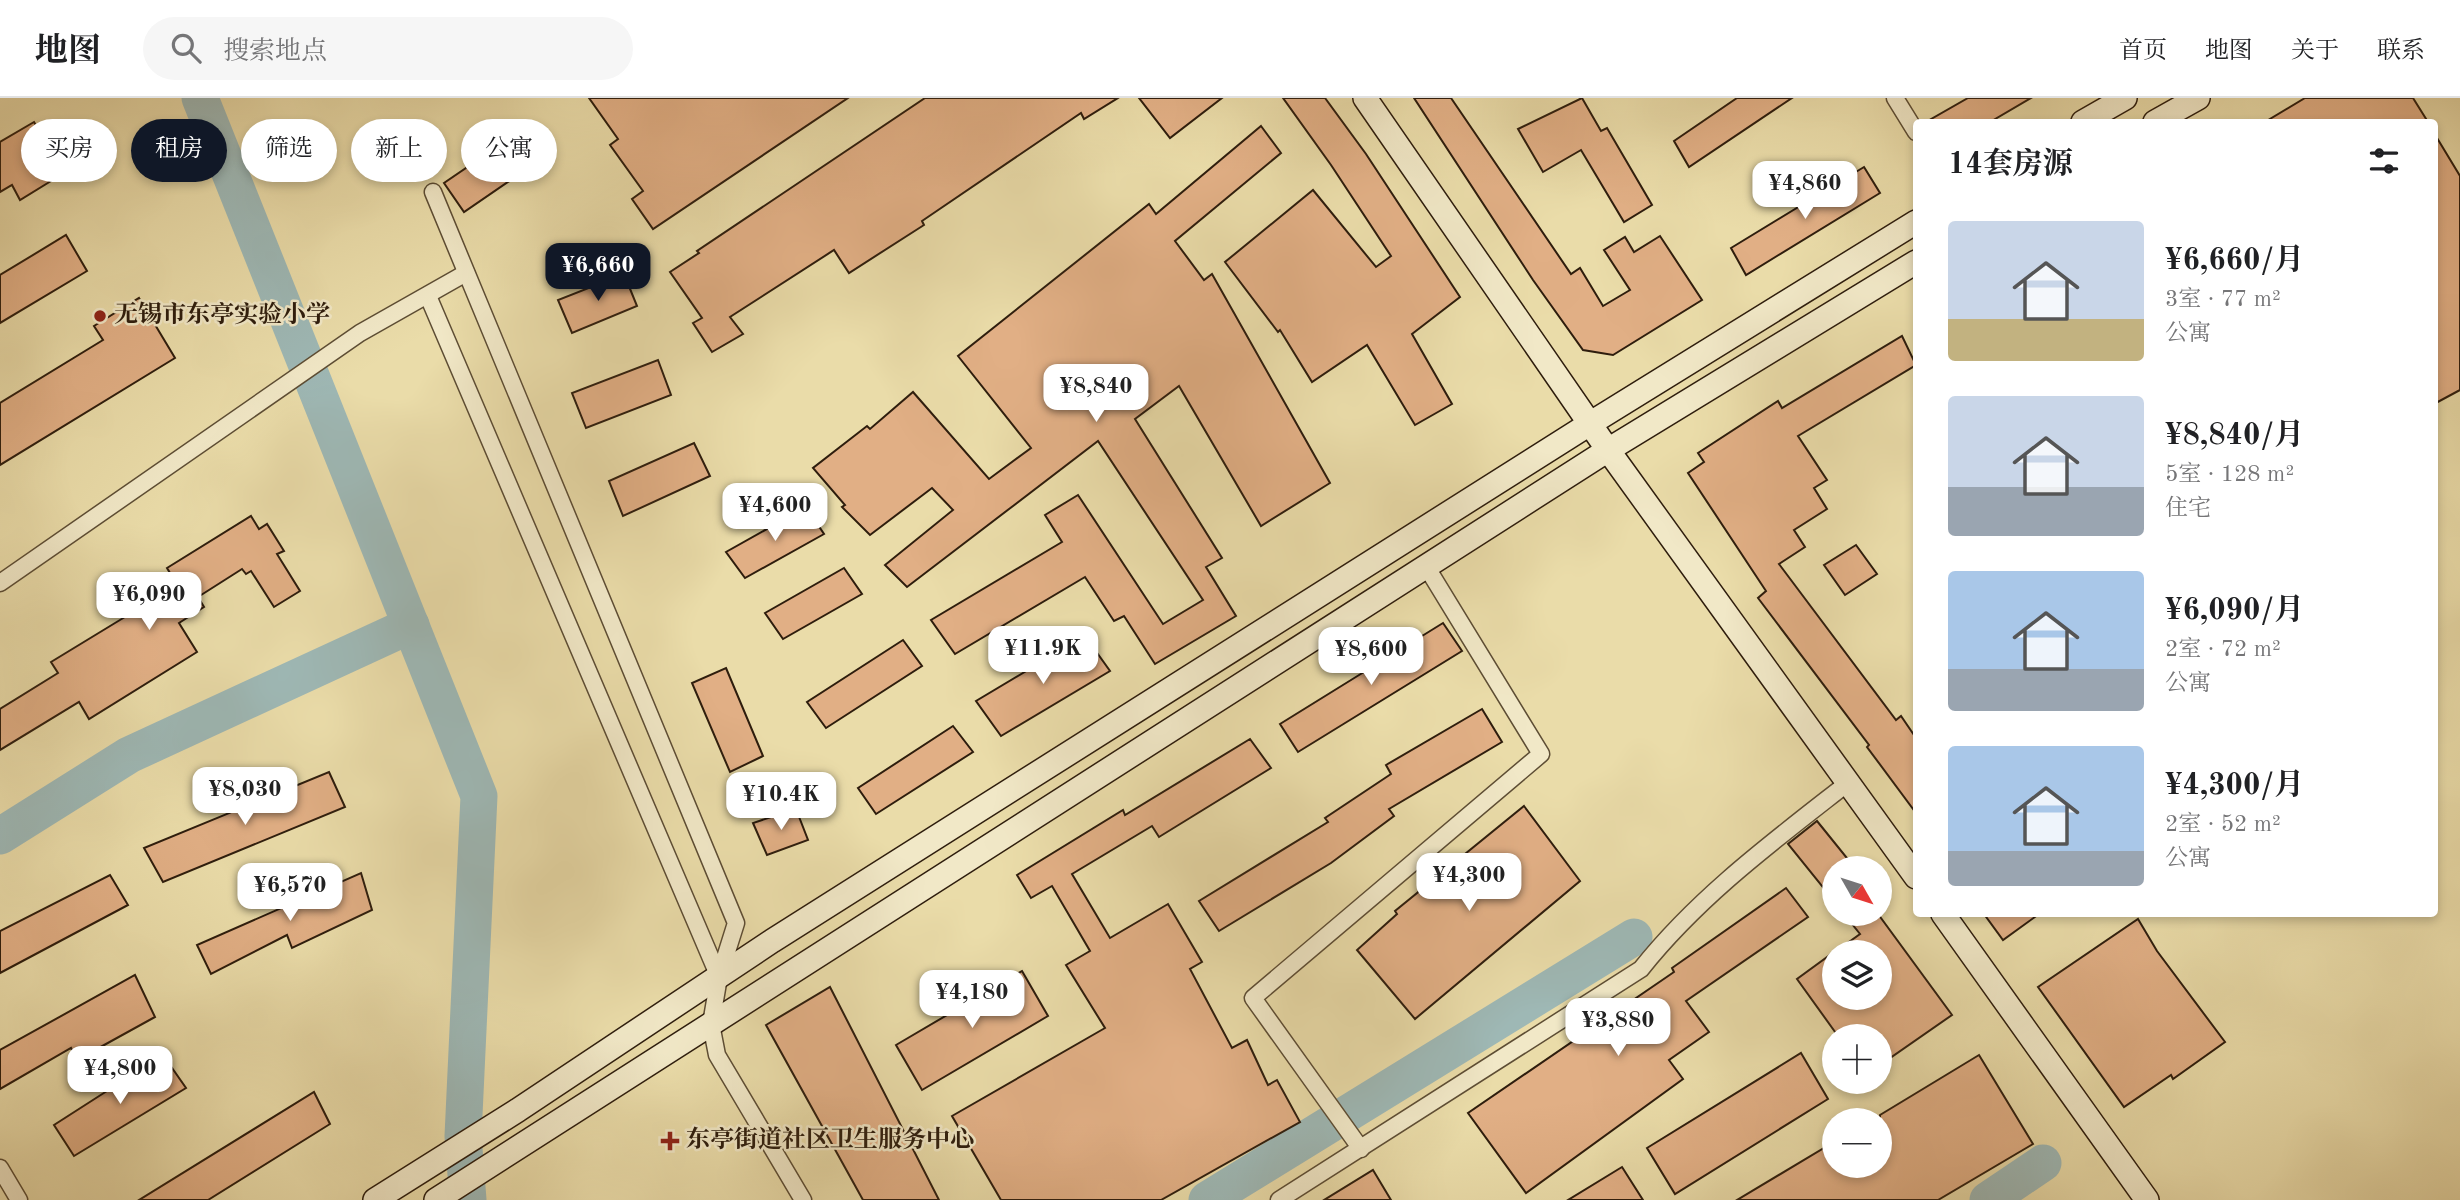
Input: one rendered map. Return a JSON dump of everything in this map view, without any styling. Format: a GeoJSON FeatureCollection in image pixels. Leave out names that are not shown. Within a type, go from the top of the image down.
{"type":"FeatureCollection","features":[{"type":"Feature","properties":{"kind":"main road"},"geometry":{"type":"LineString","coordinates":[[1365,98],[1608,450],[1913,873]]}},
{"type":"Feature","properties":{"kind":"main road"},"geometry":{"type":"LineString","coordinates":[[2160,119],[2198,98]]}},
{"type":"Feature","properties":{"kind":"main road"},"geometry":{"type":"LineString","coordinates":[[2088,119],[2112,101]]}},
{"type":"Feature","properties":{"kind":"main road"},"geometry":{"type":"LineString","coordinates":[[375,1200],[518,1110],[783,933],[1591,423],[1913,224]]}},
{"type":"Feature","properties":{"kind":"main road"},"geometry":{"type":"LineString","coordinates":[[436,1200],[1608,450],[1913,264]]}},
{"type":"Feature","properties":{"kind":"main road"},"geometry":{"type":"LineString","coordinates":[[1944,917],[2147,1200]]}},
{"type":"Feature","properties":{"kind":"street"},"geometry":{"type":"LineString","coordinates":[[1895,98],[1913,127]]}},
{"type":"Feature","properties":{"kind":"street"},"geometry":{"type":"LineString","coordinates":[[433,192],[736,923],[719,977],[711,1024],[717,1055],[803,1200]]}},
{"type":"Feature","properties":{"kind":"street"},"geometry":{"type":"LineString","coordinates":[[0,583],[360,334],[466,273]]}},
{"type":"Feature","properties":{"kind":"street"},"geometry":{"type":"LineString","coordinates":[[428,296],[719,977]]}},
{"type":"Feature","properties":{"kind":"street"},"geometry":{"type":"LineString","coordinates":[[1360,1149],[1252,998],[1541,754],[1426,566]]}},
{"type":"Feature","properties":{"kind":"street"},"geometry":{"type":"LineString","coordinates":[[1279,1200],[1641,969],[1670,932],[1763,849],[1849,782]]}},
{"type":"Feature","properties":{"kind":"street"},"geometry":{"type":"LineString","coordinates":[[0,1168],[19,1200]]}},
{"type":"Feature","properties":{"kind":"building"},"geometry":{"type":"Polygon","coordinates":[[[589,98],[848,98],[653,229],[632,199],[643,191],[610,145],[618,139],[589,98]]]}},
{"type":"Feature","properties":{"kind":"building"},"geometry":{"type":"Polygon","coordinates":[[[925,98],[1118,98],[1084,119],[1081,113],[922,221],[924,225],[849,273],[834,250],[730,317],[743,334],[712,352],[693,323],[702,318],[670,272],[699,253],[697,251],[925,98]]]}},
{"type":"Feature","properties":{"kind":"building"},"geometry":{"type":"Polygon","coordinates":[[[1139,98],[1222,98],[1170,138],[1139,98]]]}},
{"type":"Feature","properties":{"kind":"building"},"geometry":{"type":"Polygon","coordinates":[[[1283,98],[1325,98],[1366,154],[1460,297],[1412,334],[1452,404],[1415,425],[1367,345],[1312,382],[1280,330],[1278,332],[1225,262],[1313,190],[1376,267],[1391,256],[1283,98]]]}},
{"type":"Feature","properties":{"kind":"building"},"geometry":{"type":"Polygon","coordinates":[[[1414,98],[1451,98],[1571,274],[1580,268],[1603,306],[1630,290],[1604,250],[1625,237],[1634,252],[1660,236],[1702,300],[1613,355],[1583,350],[1533,280],[1414,98]]]}},
{"type":"Feature","properties":{"kind":"building"},"geometry":{"type":"Polygon","coordinates":[[[1582,98],[1601,131],[1607,128],[1652,205],[1624,222],[1581,150],[1543,172],[1518,129],[1582,98]]]}},
{"type":"Feature","properties":{"kind":"building"},"geometry":{"type":"Polygon","coordinates":[[[1737,98],[1792,98],[1689,167],[1674,141],[1737,98]]]}},
{"type":"Feature","properties":{"kind":"building"},"geometry":{"type":"Polygon","coordinates":[[[1968,98],[2031,98],[1995,119],[1931,119],[1968,98]]]}},
{"type":"Feature","properties":{"kind":"building"},"geometry":{"type":"Polygon","coordinates":[[[2305,98],[2413,98],[2426,119],[2270,119],[2305,98]]]}},
{"type":"Feature","properties":{"kind":"building"},"geometry":{"type":"Polygon","coordinates":[[[1261,126],[1281,153],[1175,241],[1204,280],[1212,274],[1330,483],[1261,526],[1179,386],[1135,419],[1222,558],[1206,567],[1236,616],[1155,664],[1124,616],[1114,621],[1085,577],[955,654],[931,620],[1062,542],[1045,515],[1078,495],[1163,624],[1203,600],[1098,441],[907,587],[885,565],[953,510],[932,488],[870,535],[842,507],[845,505],[813,468],[867,426],[870,429],[913,392],[989,479],[1031,448],[958,356],[1149,204],[1156,214],[1261,126]]]}},
{"type":"Feature","properties":{"kind":"building"},"geometry":{"type":"Polygon","coordinates":[[[21,130],[21,182],[49,182],[20,200],[12,185],[0,192],[0,142],[21,130]]]}},
{"type":"Feature","properties":{"kind":"building"},"geometry":{"type":"Polygon","coordinates":[[[2438,140],[2460,176],[2460,390],[2438,402],[2438,140]]]}},
{"type":"Feature","properties":{"kind":"building"},"geometry":{"type":"Polygon","coordinates":[[[1864,167],[1880,193],[1746,275],[1731,248],[1864,167]]]}},
{"type":"Feature","properties":{"kind":"building"},"geometry":{"type":"Polygon","coordinates":[[[461,171],[461,182],[508,182],[464,212],[444,183],[461,171]]]}},
{"type":"Feature","properties":{"kind":"building"},"geometry":{"type":"Polygon","coordinates":[[[66,235],[87,271],[0,323],[0,275],[66,235]]]}},
{"type":"Feature","properties":{"kind":"building"},"geometry":{"type":"Polygon","coordinates":[[[624,274],[637,306],[572,333],[558,300],[624,274]]]}},
{"type":"Feature","properties":{"kind":"building"},"geometry":{"type":"Polygon","coordinates":[[[139,298],[175,358],[0,465],[0,403],[103,340],[94,326],[139,298]]]}},
{"type":"Feature","properties":{"kind":"building"},"geometry":{"type":"Polygon","coordinates":[[[1902,336],[1913,359],[1913,367],[1798,436],[1827,480],[1814,488],[1827,509],[1794,530],[1805,547],[1779,564],[1896,720],[1901,716],[1913,734],[1913,809],[1867,747],[1869,745],[1758,598],[1766,591],[1688,473],[1704,462],[1698,453],[1778,401],[1782,408],[1902,336]]]}},
{"type":"Feature","properties":{"kind":"building"},"geometry":{"type":"Polygon","coordinates":[[[658,360],[671,395],[586,428],[572,393],[658,360]]]}},
{"type":"Feature","properties":{"kind":"building"},"geometry":{"type":"Polygon","coordinates":[[[694,443],[710,476],[623,516],[609,481],[694,443]]]}},
{"type":"Feature","properties":{"kind":"building"},"geometry":{"type":"Polygon","coordinates":[[[806,507],[824,534],[745,578],[726,552],[806,507]]]}},
{"type":"Feature","properties":{"kind":"building"},"geometry":{"type":"Polygon","coordinates":[[[251,516],[259,529],[267,524],[284,551],[277,554],[300,591],[274,607],[251,571],[246,574],[242,569],[198,597],[204,607],[179,623],[197,652],[89,719],[79,702],[0,750],[0,709],[58,673],[51,662],[138,609],[134,602],[173,578],[167,568],[251,516]]]}},
{"type":"Feature","properties":{"kind":"building"},"geometry":{"type":"Polygon","coordinates":[[[1856,545],[1877,574],[1845,595],[1824,565],[1856,545]]]}},
{"type":"Feature","properties":{"kind":"building"},"geometry":{"type":"Polygon","coordinates":[[[844,568],[862,594],[783,639],[765,613],[844,568]]]}},
{"type":"Feature","properties":{"kind":"building"},"geometry":{"type":"Polygon","coordinates":[[[1443,623],[1462,651],[1298,752],[1280,724],[1443,623]]]}},
{"type":"Feature","properties":{"kind":"building"},"geometry":{"type":"Polygon","coordinates":[[[1085,636],[1110,671],[1001,736],[976,701],[1085,636]]]}},
{"type":"Feature","properties":{"kind":"building"},"geometry":{"type":"Polygon","coordinates":[[[903,640],[922,666],[826,728],[807,702],[903,640]]]}},
{"type":"Feature","properties":{"kind":"building"},"geometry":{"type":"Polygon","coordinates":[[[726,668],[763,756],[730,772],[692,683],[726,668]]]}},
{"type":"Feature","properties":{"kind":"building"},"geometry":{"type":"Polygon","coordinates":[[[1482,709],[1502,742],[1389,809],[1394,816],[1331,863],[1219,931],[1199,901],[1328,822],[1325,818],[1391,774],[1386,765],[1482,709]]]}},
{"type":"Feature","properties":{"kind":"building"},"geometry":{"type":"Polygon","coordinates":[[[953,726],[973,752],[876,814],[858,788],[953,726]]]}},
{"type":"Feature","properties":{"kind":"building"},"geometry":{"type":"Polygon","coordinates":[[[1250,739],[1271,768],[1159,837],[1152,826],[1072,874],[1110,938],[1168,904],[1202,962],[1190,969],[1232,1048],[1247,1040],[1268,1085],[1277,1080],[1300,1122],[1161,1200],[1001,1200],[952,1116],[1105,1028],[1066,965],[1090,951],[1052,886],[1031,898],[1017,875],[1123,810],[1125,815],[1250,739]]]}},
{"type":"Feature","properties":{"kind":"building"},"geometry":{"type":"Polygon","coordinates":[[[329,772],[345,807],[163,882],[144,848],[329,772]]]}},
{"type":"Feature","properties":{"kind":"building"},"geometry":{"type":"Polygon","coordinates":[[[1524,806],[1580,881],[1415,1019],[1357,950],[1397,914],[1395,911],[1524,806]]]}},
{"type":"Feature","properties":{"kind":"building"},"geometry":{"type":"Polygon","coordinates":[[[796,809],[808,840],[767,855],[753,823],[796,809]]]}},
{"type":"Feature","properties":{"kind":"building"},"geometry":{"type":"Polygon","coordinates":[[[1817,821],[1845,856],[1822,856],[1822,886],[1788,844],[1817,821]]]}},
{"type":"Feature","properties":{"kind":"building"},"geometry":{"type":"Polygon","coordinates":[[[361,873],[372,910],[292,948],[287,935],[211,974],[197,945],[361,873]]]}},
{"type":"Feature","properties":{"kind":"building"},"geometry":{"type":"Polygon","coordinates":[[[110,875],[128,905],[0,973],[0,931],[110,875]]]}},
{"type":"Feature","properties":{"kind":"building"},"geometry":{"type":"Polygon","coordinates":[[[1786,888],[1808,917],[1686,1001],[1709,1032],[1669,1060],[1683,1079],[1526,1193],[1468,1113],[1674,972],[1672,968],[1786,888]]]}},
{"type":"Feature","properties":{"kind":"building"},"geometry":{"type":"Polygon","coordinates":[[[1986,917],[2035,917],[2003,940],[1986,917]]]}},
{"type":"Feature","properties":{"kind":"building"},"geometry":{"type":"Polygon","coordinates":[[[2138,919],[2157,951],[2225,1042],[2173,1079],[2171,1075],[2124,1107],[2038,987],[2138,919]]]}},
{"type":"Feature","properties":{"kind":"building"},"geometry":{"type":"Polygon","coordinates":[[[1854,926],[1887,926],[1952,1015],[1892,1057],[1892,1024],[1829,1024],[1797,979],[1822,961],[1822,1010],[1892,1010],[1892,940],[1852,940],[1860,934],[1854,926]]]}},
{"type":"Feature","properties":{"kind":"building"},"geometry":{"type":"Polygon","coordinates":[[[1022,971],[1048,1016],[922,1090],[896,1045],[1022,971]]]}},
{"type":"Feature","properties":{"kind":"building"},"geometry":{"type":"Polygon","coordinates":[[[135,975],[155,1017],[77,1060],[71,1048],[0,1089],[0,1050],[135,975]]]}},
{"type":"Feature","properties":{"kind":"building"},"geometry":{"type":"Polygon","coordinates":[[[830,987],[939,1200],[863,1200],[766,1025],[830,987]]]}},
{"type":"Feature","properties":{"kind":"building"},"geometry":{"type":"Polygon","coordinates":[[[1801,1053],[1822,1089],[1822,1094],[1828,1099],[1675,1194],[1647,1148],[1801,1053]]]}},
{"type":"Feature","properties":{"kind":"building"},"geometry":{"type":"Polygon","coordinates":[[[163,1055],[186,1088],[74,1156],[54,1125],[163,1055]]]}},
{"type":"Feature","properties":{"kind":"building"},"geometry":{"type":"Polygon","coordinates":[[[1979,1055],[2033,1144],[1938,1200],[1737,1200],[1822,1149],[1822,1178],[1892,1178],[1892,1108],[1979,1055]]]}},
{"type":"Feature","properties":{"kind":"building"},"geometry":{"type":"Polygon","coordinates":[[[314,1092],[330,1124],[208,1200],[139,1200],[314,1092]]]}},
{"type":"Feature","properties":{"kind":"building"},"geometry":{"type":"Polygon","coordinates":[[[1622,1167],[1643,1200],[1568,1200],[1622,1167]]]}},
{"type":"Feature","properties":{"kind":"building"},"geometry":{"type":"Polygon","coordinates":[[[1373,1170],[1391,1200],[1324,1200],[1373,1170]]]}},
{"type":"Feature","properties":{"kind":"waterway"},"geometry":{"type":"LineString","coordinates":[[200,98],[479,796],[463,1136],[468,1200]]}},
{"type":"Feature","properties":{"kind":"waterway"},"geometry":{"type":"LineString","coordinates":[[0,836],[129,755],[411,625]]}},
{"type":"Feature","properties":{"kind":"waterway"},"geometry":{"type":"LineString","coordinates":[[1207,1200],[1634,937]]}},
{"type":"Feature","properties":{"kind":"waterway"},"geometry":{"type":"LineString","coordinates":[[1988,1200],[2043,1163]]}},
{"type":"Feature","properties":{"kind":"place","name":"无锡市东亭实验小学"},"geometry":{"type":"Point","coordinates":[100,316]}},
{"type":"Feature","properties":{"kind":"place","name":"东亭街道社区卫生服务中心"},"geometry":{"type":"Point","coordinates":[670,1141]}}]}
